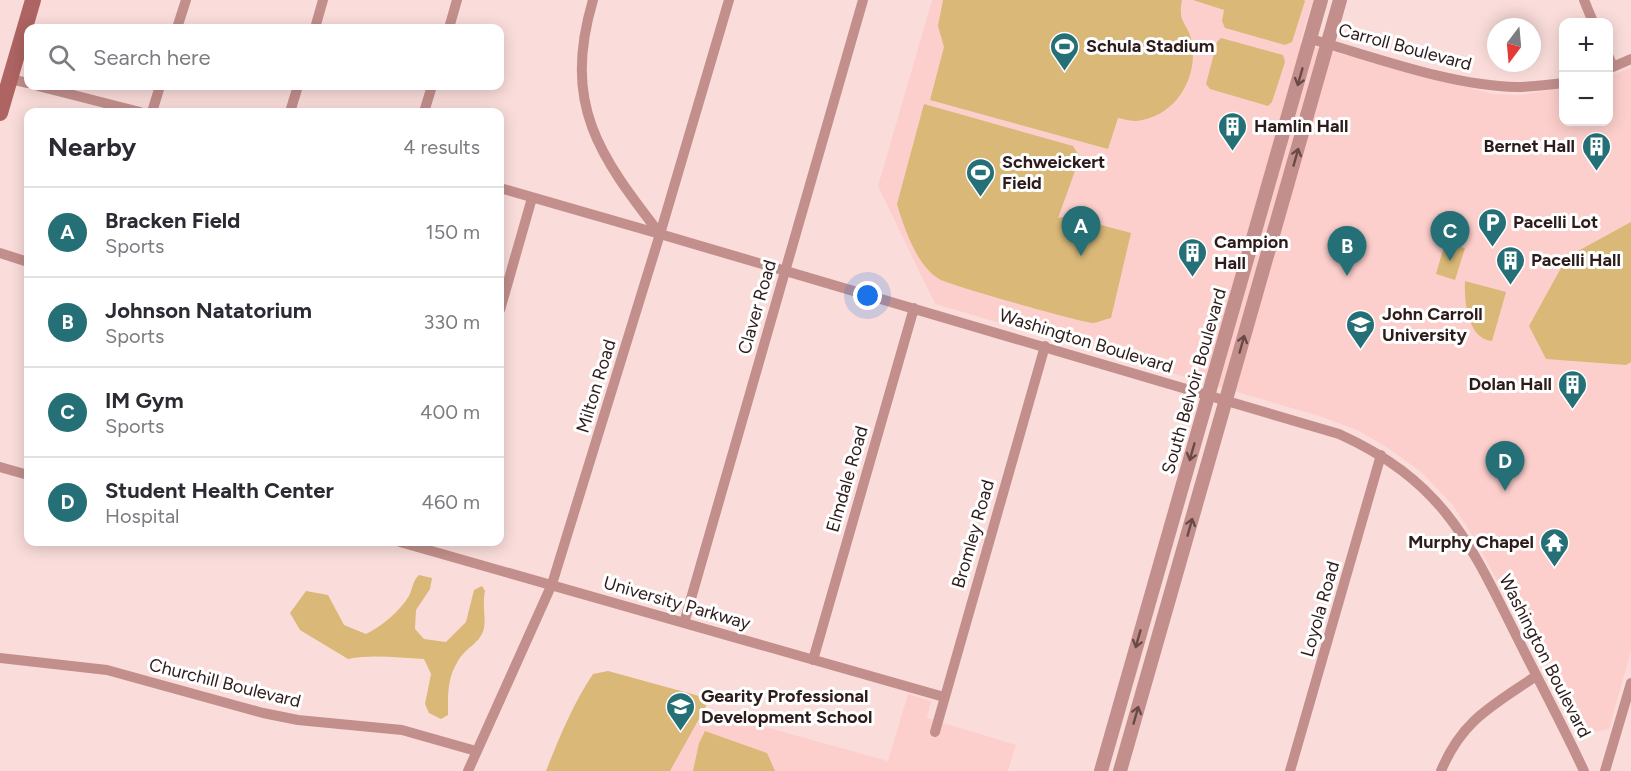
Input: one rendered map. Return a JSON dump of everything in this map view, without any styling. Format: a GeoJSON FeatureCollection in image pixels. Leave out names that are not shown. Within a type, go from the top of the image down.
{"type":"FeatureCollection","features":[{"type":"Feature","properties":{"kind":"main road"},"geometry":{"type":"LineString","coordinates":[[26,24],[33,0]]}},
{"type":"Feature","properties":{"kind":"main road"},"geometry":{"type":"LineString","coordinates":[[0,113],[24,31]]}},
{"type":"Feature","properties":{"kind":"street"},"geometry":{"type":"LineString","coordinates":[[178,24],[186,0]]}},
{"type":"Feature","properties":{"kind":"street"},"geometry":{"type":"LineString","coordinates":[[316,24],[324,0]]}},
{"type":"Feature","properties":{"kind":"street"},"geometry":{"type":"LineString","coordinates":[[450,24],[458,0]]}},
{"type":"Feature","properties":{"kind":"street"},"geometry":{"type":"LineString","coordinates":[[593,0],[584,32],[582,68],[582,94],[589,121],[601,151],[618,180],[660,234]]}},
{"type":"Feature","properties":{"kind":"street","name":"Milton Road"},"geometry":{"type":"LineString","coordinates":[[468,771],[552,584],[660,234],[729,0]]}},
{"type":"Feature","properties":{"kind":"street","name":"Claver Road"},"geometry":{"type":"LineString","coordinates":[[684,623],[863,0]]}},
{"type":"Feature","properties":{"kind":"street","name":"South Belvoir Boulevard"},"geometry":{"type":"LineString","coordinates":[[1101,771],[1321,0]]}},
{"type":"Feature","properties":{"kind":"street","name":"South Belvoir Boulevard"},"geometry":{"type":"LineString","coordinates":[[1120,771],[1340,0]]}},
{"type":"Feature","properties":{"kind":"street"},"geometry":{"type":"LineString","coordinates":[[1584,0],[1591,18]]}},
{"type":"Feature","properties":{"kind":"street","name":"Carroll Boulevard"},"geometry":{"type":"LineString","coordinates":[[1311,39],[1453,79],[1486,85],[1518,87],[1559,83]]}},
{"type":"Feature","properties":{"kind":"street"},"geometry":{"type":"LineString","coordinates":[[1613,67],[1631,59]]}},
{"type":"Feature","properties":{"kind":"street"},"geometry":{"type":"LineString","coordinates":[[10,79],[24,82]]}},
{"type":"Feature","properties":{"kind":"street"},"geometry":{"type":"LineString","coordinates":[[54,90],[124,108]]}},
{"type":"Feature","properties":{"kind":"street"},"geometry":{"type":"LineString","coordinates":[[153,108],[159,90]]}},
{"type":"Feature","properties":{"kind":"street"},"geometry":{"type":"LineString","coordinates":[[291,108],[297,90]]}},
{"type":"Feature","properties":{"kind":"street"},"geometry":{"type":"LineString","coordinates":[[425,108],[431,90]]}},
{"type":"Feature","properties":{"kind":"street","name":"Washington Boulevard"},"geometry":{"type":"LineString","coordinates":[[504,189],[1045,345],[1339,434],[1381,455],[1415,480],[1450,516],[1475,553],[1584,771]]}},
{"type":"Feature","properties":{"kind":"street"},"geometry":{"type":"LineString","coordinates":[[504,296],[532,198]]}},
{"type":"Feature","properties":{"kind":"street"},"geometry":{"type":"LineString","coordinates":[[0,253],[24,260]]}},
{"type":"Feature","properties":{"kind":"street","name":"Elmdale Road"},"geometry":{"type":"LineString","coordinates":[[813,660],[914,308]]}},
{"type":"Feature","properties":{"kind":"street","name":"Bromley Road"},"geometry":{"type":"LineString","coordinates":[[935,732],[1045,345]]}},
{"type":"Feature","properties":{"kind":"street","name":"Loyola Road"},"geometry":{"type":"LineString","coordinates":[[1290,771],[1381,455]]}},
{"type":"Feature","properties":{"kind":"street"},"geometry":{"type":"LineString","coordinates":[[0,467],[24,474]]}},
{"type":"Feature","properties":{"kind":"street","name":"University Parkway"},"geometry":{"type":"LineString","coordinates":[[430,546],[684,623],[944,697]]}},
{"type":"Feature","properties":{"kind":"street","name":"Churchill Boulevard"},"geometry":{"type":"LineString","coordinates":[[0,658],[107,670],[263,713],[312,721],[396,729],[476,751]]}},
{"type":"Feature","properties":{"kind":"street"},"geometry":{"type":"LineString","coordinates":[[1441,771],[1451,746],[1473,720],[1536,676]]}},
{"type":"Feature","properties":{"kind":"street"},"geometry":{"type":"LineString","coordinates":[[1609,769],[1631,683]]}},
{"type":"Feature","properties":{"kind":"shaded area","name":"John Carroll University"},"geometry":{"type":"Polygon","coordinates":[[[932,0],[1313,0],[1300,43],[1493,94],[1520,95],[1559,89],[1559,126],[1613,126],[1613,75],[1631,68],[1631,651],[1609,729],[1589,733],[1573,720],[1474,538],[1452,504],[1420,471],[1385,446],[1357,430],[1319,416],[935,304],[878,186],[932,0]]]}},
{"type":"Feature","properties":{"kind":"shaded area","name":"Schula Stadium"},"geometry":{"type":"Polygon","coordinates":[[[943,0],[1182,0],[1182,19],[1192,43],[1191,70],[1181,94],[1162,112],[1136,121],[1118,118],[1108,149],[930,100],[944,47],[938,26],[943,0]]]}},
{"type":"Feature","properties":{"kind":"shaded area"},"geometry":{"type":"Polygon","coordinates":[[[1193,0],[1305,1],[1292,42],[1285,45],[1225,28],[1222,21],[1224,10],[1193,0]]]}},
{"type":"Feature","properties":{"kind":"shaded area"},"geometry":{"type":"Polygon","coordinates":[[[1221,38],[1283,55],[1285,62],[1272,102],[1268,106],[1210,89],[1206,84],[1217,42],[1221,38]]]}},
{"type":"Feature","properties":{"kind":"shaded area","name":"Schweickert Field"},"geometry":{"type":"Polygon","coordinates":[[[924,104],[1073,146],[1080,157],[1058,218],[1068,216],[1131,233],[1111,318],[1093,323],[1016,303],[939,279],[924,265],[908,235],[897,204],[924,104]]]}},
{"type":"Feature","properties":{"kind":"shaded area"},"geometry":{"type":"Polygon","coordinates":[[[1631,222],[1631,362],[1626,365],[1546,359],[1529,326],[1567,257],[1631,222]]]}},
{"type":"Feature","properties":{"kind":"shaded area"},"geometry":{"type":"Polygon","coordinates":[[[1445,243],[1465,248],[1455,280],[1436,274],[1445,243]]]}},
{"type":"Feature","properties":{"kind":"shaded area"},"geometry":{"type":"Polygon","coordinates":[[[1465,281],[1506,292],[1492,341],[1484,339],[1472,326],[1465,298],[1465,281]]]}},
{"type":"Feature","properties":{"kind":"shaded area"},"geometry":{"type":"Polygon","coordinates":[[[419,575],[432,578],[430,589],[416,610],[415,629],[424,639],[446,642],[466,622],[474,590],[482,586],[485,591],[484,628],[476,642],[461,656],[454,667],[449,687],[448,715],[441,719],[429,713],[425,704],[431,674],[424,659],[376,657],[348,659],[300,630],[290,613],[306,591],[328,595],[344,625],[366,634],[384,623],[400,608],[409,596],[419,575]]]}},
{"type":"Feature","properties":{"kind":"shaded area"},"geometry":{"type":"Polygon","coordinates":[[[608,671],[710,699],[670,771],[546,771],[567,721],[586,685],[593,674],[608,671]]]}},
{"type":"Feature","properties":{"kind":"shaded area","name":"Gearity Professional Development School"},"geometry":{"type":"Polygon","coordinates":[[[600,681],[888,761],[908,694],[931,701],[927,718],[1016,745],[1008,771],[560,771],[600,681]]]}},
{"type":"Feature","properties":{"kind":"shaded area"},"geometry":{"type":"Polygon","coordinates":[[[705,731],[767,753],[775,771],[693,771],[699,743],[705,731]]]}},
{"type":"Feature","properties":{"kind":"place","name":"Schula Stadium"},"geometry":{"type":"Point","coordinates":[1065,72]}},
{"type":"Feature","properties":{"kind":"place","name":"Hamlin Hall"},"geometry":{"type":"Point","coordinates":[1233,152]}},
{"type":"Feature","properties":{"kind":"place","name":"Bernet Hall"},"geometry":{"type":"Point","coordinates":[1596,172]}},
{"type":"Feature","properties":{"kind":"place","name":"Schweickert Field"},"geometry":{"type":"Point","coordinates":[981,198]}},
{"type":"Feature","properties":{"kind":"place","name":"Pacelli Lot"},"geometry":{"type":"Point","coordinates":[1492,248]}},
{"type":"Feature","properties":{"kind":"place","name":"Bracken Field"},"geometry":{"type":"Point","coordinates":[1081,256]}},
{"type":"Feature","properties":{"kind":"place","name":"IM Gym"},"geometry":{"type":"Point","coordinates":[1450,261]}},
{"type":"Feature","properties":{"kind":"place","name":"Johnson Natatorium"},"geometry":{"type":"Point","coordinates":[1347,276]}},
{"type":"Feature","properties":{"kind":"place","name":"Campion Hall"},"geometry":{"type":"Point","coordinates":[1193,278]}},
{"type":"Feature","properties":{"kind":"place","name":"Pacelli Hall"},"geometry":{"type":"Point","coordinates":[1510,286]}},
{"type":"Feature","properties":{"kind":"place","name":"John Carroll University"},"geometry":{"type":"Point","coordinates":[1361,350]}},
{"type":"Feature","properties":{"kind":"place","name":"Dolan Hall"},"geometry":{"type":"Point","coordinates":[1573,410]}},
{"type":"Feature","properties":{"kind":"place","name":"Student Health Center"},"geometry":{"type":"Point","coordinates":[1505,491]}},
{"type":"Feature","properties":{"kind":"place","name":"Murphy Chapel"},"geometry":{"type":"Point","coordinates":[1555,568]}},
{"type":"Feature","properties":{"kind":"place","name":"Gearity Professional Development School"},"geometry":{"type":"Point","coordinates":[680,732]}}]}
